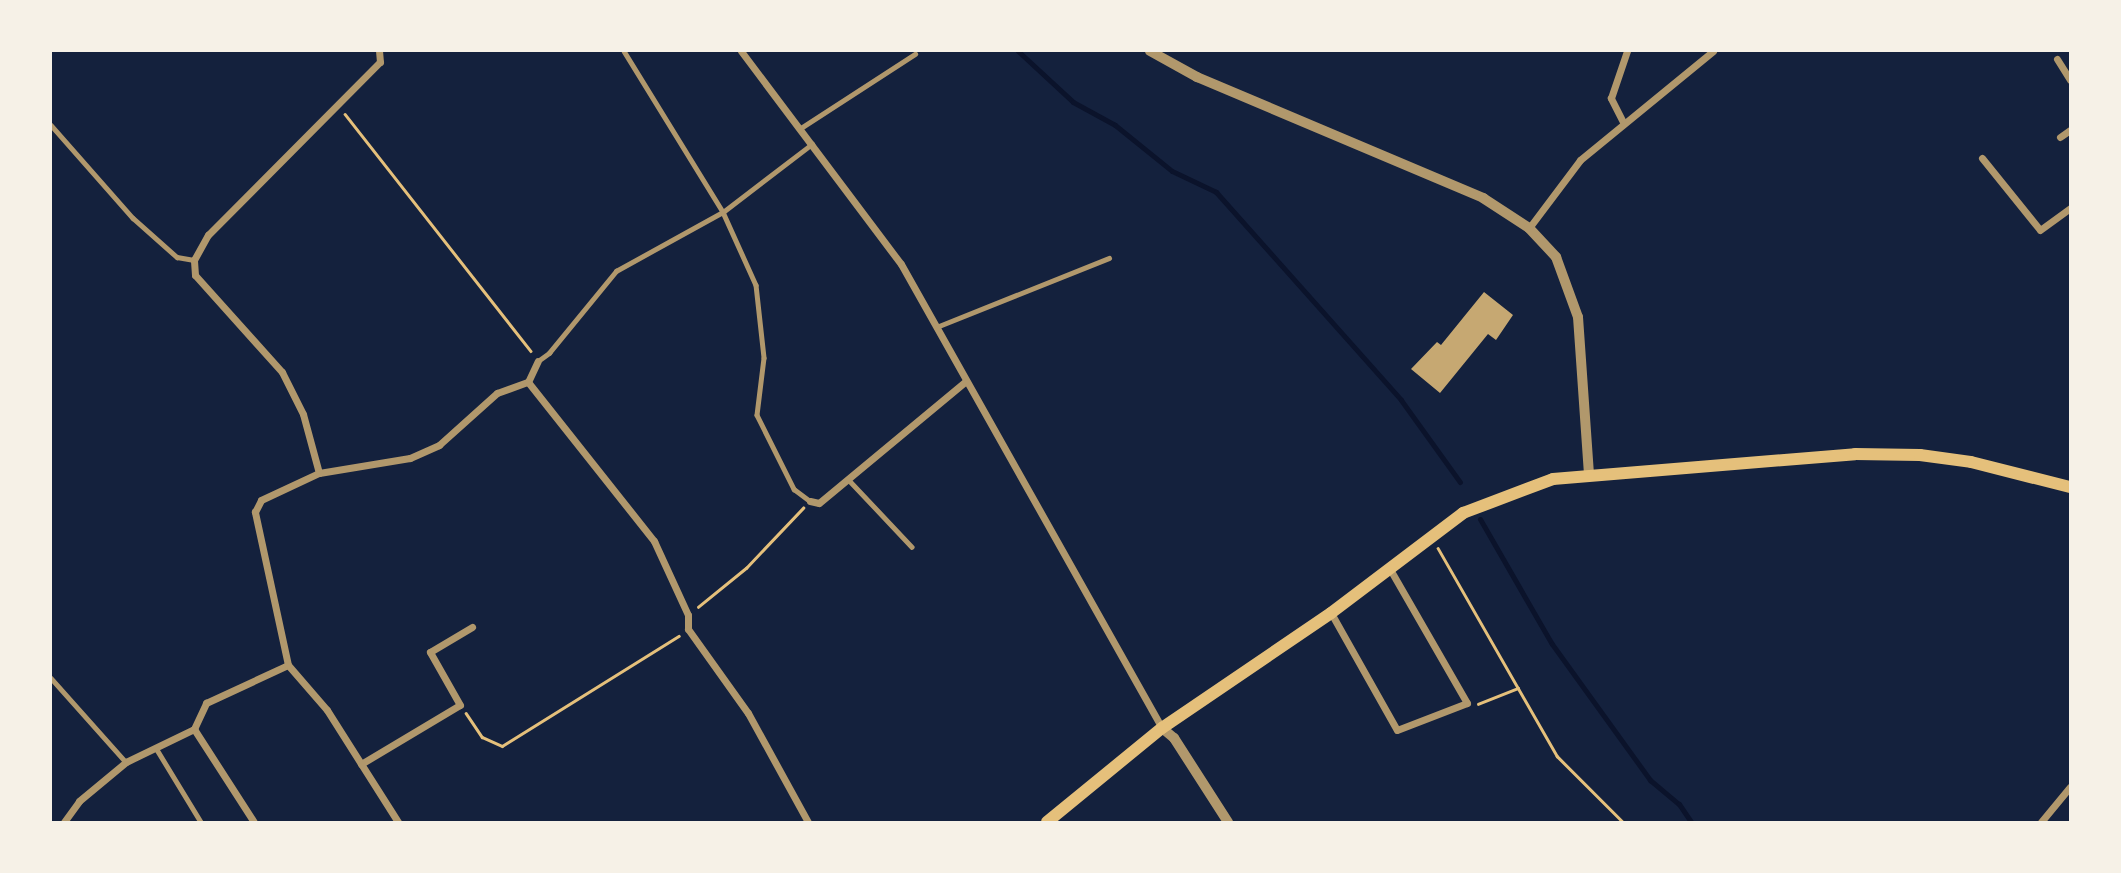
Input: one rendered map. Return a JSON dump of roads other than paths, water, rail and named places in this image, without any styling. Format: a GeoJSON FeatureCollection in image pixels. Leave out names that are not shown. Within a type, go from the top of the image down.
{"type":"FeatureCollection","features":[{"type":"Feature","properties":{"kind":"main road"},"geometry":{"type":"LineString","coordinates":[[1047,822],[1162,728],[1331,614],[1464,513],[1499,497],[1553,479],[1856,454],[1920,455],[1971,462],[2070,487]]}},
{"type":"Feature","properties":{"kind":"street"},"geometry":{"type":"LineString","coordinates":[[319,473],[303,414],[282,372],[195,275],[194,260],[208,234],[339,106],[380,62],[379,51]]}},
{"type":"Feature","properties":{"kind":"street"},"geometry":{"type":"LineString","coordinates":[[741,51],[871,219],[939,326],[966,382],[1162,728],[1174,738],[1228,822]]}},
{"type":"Feature","properties":{"kind":"street"},"geometry":{"type":"LineString","coordinates":[[1150,51],[1197,77],[1483,198],[1529,229],[1556,257],[1578,317],[1589,475]]}},
{"type":"Feature","properties":{"kind":"street"},"geometry":{"type":"LineString","coordinates":[[1623,122],[1611,98],[1628,51]]}},
{"type":"Feature","properties":{"kind":"street"},"geometry":{"type":"LineString","coordinates":[[1529,229],[1580,160],[1623,122],[1713,51]]}},
{"type":"Feature","properties":{"kind":"street"},"geometry":{"type":"LineString","coordinates":[[2057,59],[2070,80]]}},
{"type":"Feature","properties":{"kind":"street"},"geometry":{"type":"LineString","coordinates":[[2060,136],[2070,130]]}},
{"type":"Feature","properties":{"kind":"street"},"geometry":{"type":"LineString","coordinates":[[1982,158],[2040,230],[2070,208]]}},
{"type":"Feature","properties":{"kind":"street"},"geometry":{"type":"LineString","coordinates":[[398,822],[327,710],[288,665],[255,512],[261,500],[319,473],[410,458],[439,445],[497,393],[528,382],[538,361]]}},
{"type":"Feature","properties":{"kind":"street"},"geometry":{"type":"LineString","coordinates":[[528,382],[654,541],[688,615],[688,629],[748,713],[808,822]]}},
{"type":"Feature","properties":{"kind":"street"},"geometry":{"type":"LineString","coordinates":[[810,501],[819,503],[966,382]]}},
{"type":"Feature","properties":{"kind":"street"},"geometry":{"type":"LineString","coordinates":[[1331,614],[1396,730],[1467,702],[1390,569]]}},
{"type":"Feature","properties":{"kind":"street"},"geometry":{"type":"LineString","coordinates":[[361,764],[460,705],[430,652],[472,627]]}},
{"type":"Feature","properties":{"kind":"street"},"geometry":{"type":"LineString","coordinates":[[64,822],[79,801],[126,762],[194,729],[206,703],[288,665]]}},
{"type":"Feature","properties":{"kind":"street"},"geometry":{"type":"LineString","coordinates":[[194,729],[254,822]]}},
{"type":"Feature","properties":{"kind":"street"},"geometry":{"type":"LineString","coordinates":[[2041,822],[2070,787]]}},
{"type":"Feature","properties":{"kind":"lane"},"geometry":{"type":"LineString","coordinates":[[624,51],[723,212],[756,285],[764,358],[757,415],[794,489],[810,501]]}},
{"type":"Feature","properties":{"kind":"lane"},"geometry":{"type":"LineString","coordinates":[[801,128],[915,54]]}},
{"type":"Feature","properties":{"kind":"lane"},"geometry":{"type":"LineString","coordinates":[[51,125],[133,218],[177,257],[194,260]]}},
{"type":"Feature","properties":{"kind":"lane"},"geometry":{"type":"LineString","coordinates":[[538,361],[616,271],[723,212],[813,144]]}},
{"type":"Feature","properties":{"kind":"lane"},"geometry":{"type":"LineString","coordinates":[[939,326],[1109,258]]}},
{"type":"Feature","properties":{"kind":"lane"},"geometry":{"type":"LineString","coordinates":[[848,479],[912,547]]}},
{"type":"Feature","properties":{"kind":"lane"},"geometry":{"type":"LineString","coordinates":[[51,678],[126,762]]}},
{"type":"Feature","properties":{"kind":"lane"},"geometry":{"type":"LineString","coordinates":[[155,746],[201,822]]}},
{"type":"Feature","properties":{"kind":"waterway"},"geometry":{"type":"LineString","coordinates":[[1018,51],[1073,102],[1115,125],[1172,171],[1216,192],[1401,400],[1460,482]]}},
{"type":"Feature","properties":{"kind":"waterway"},"geometry":{"type":"LineString","coordinates":[[1480,519],[1552,644],[1650,780],[1679,804],[1691,822]]}}]}
